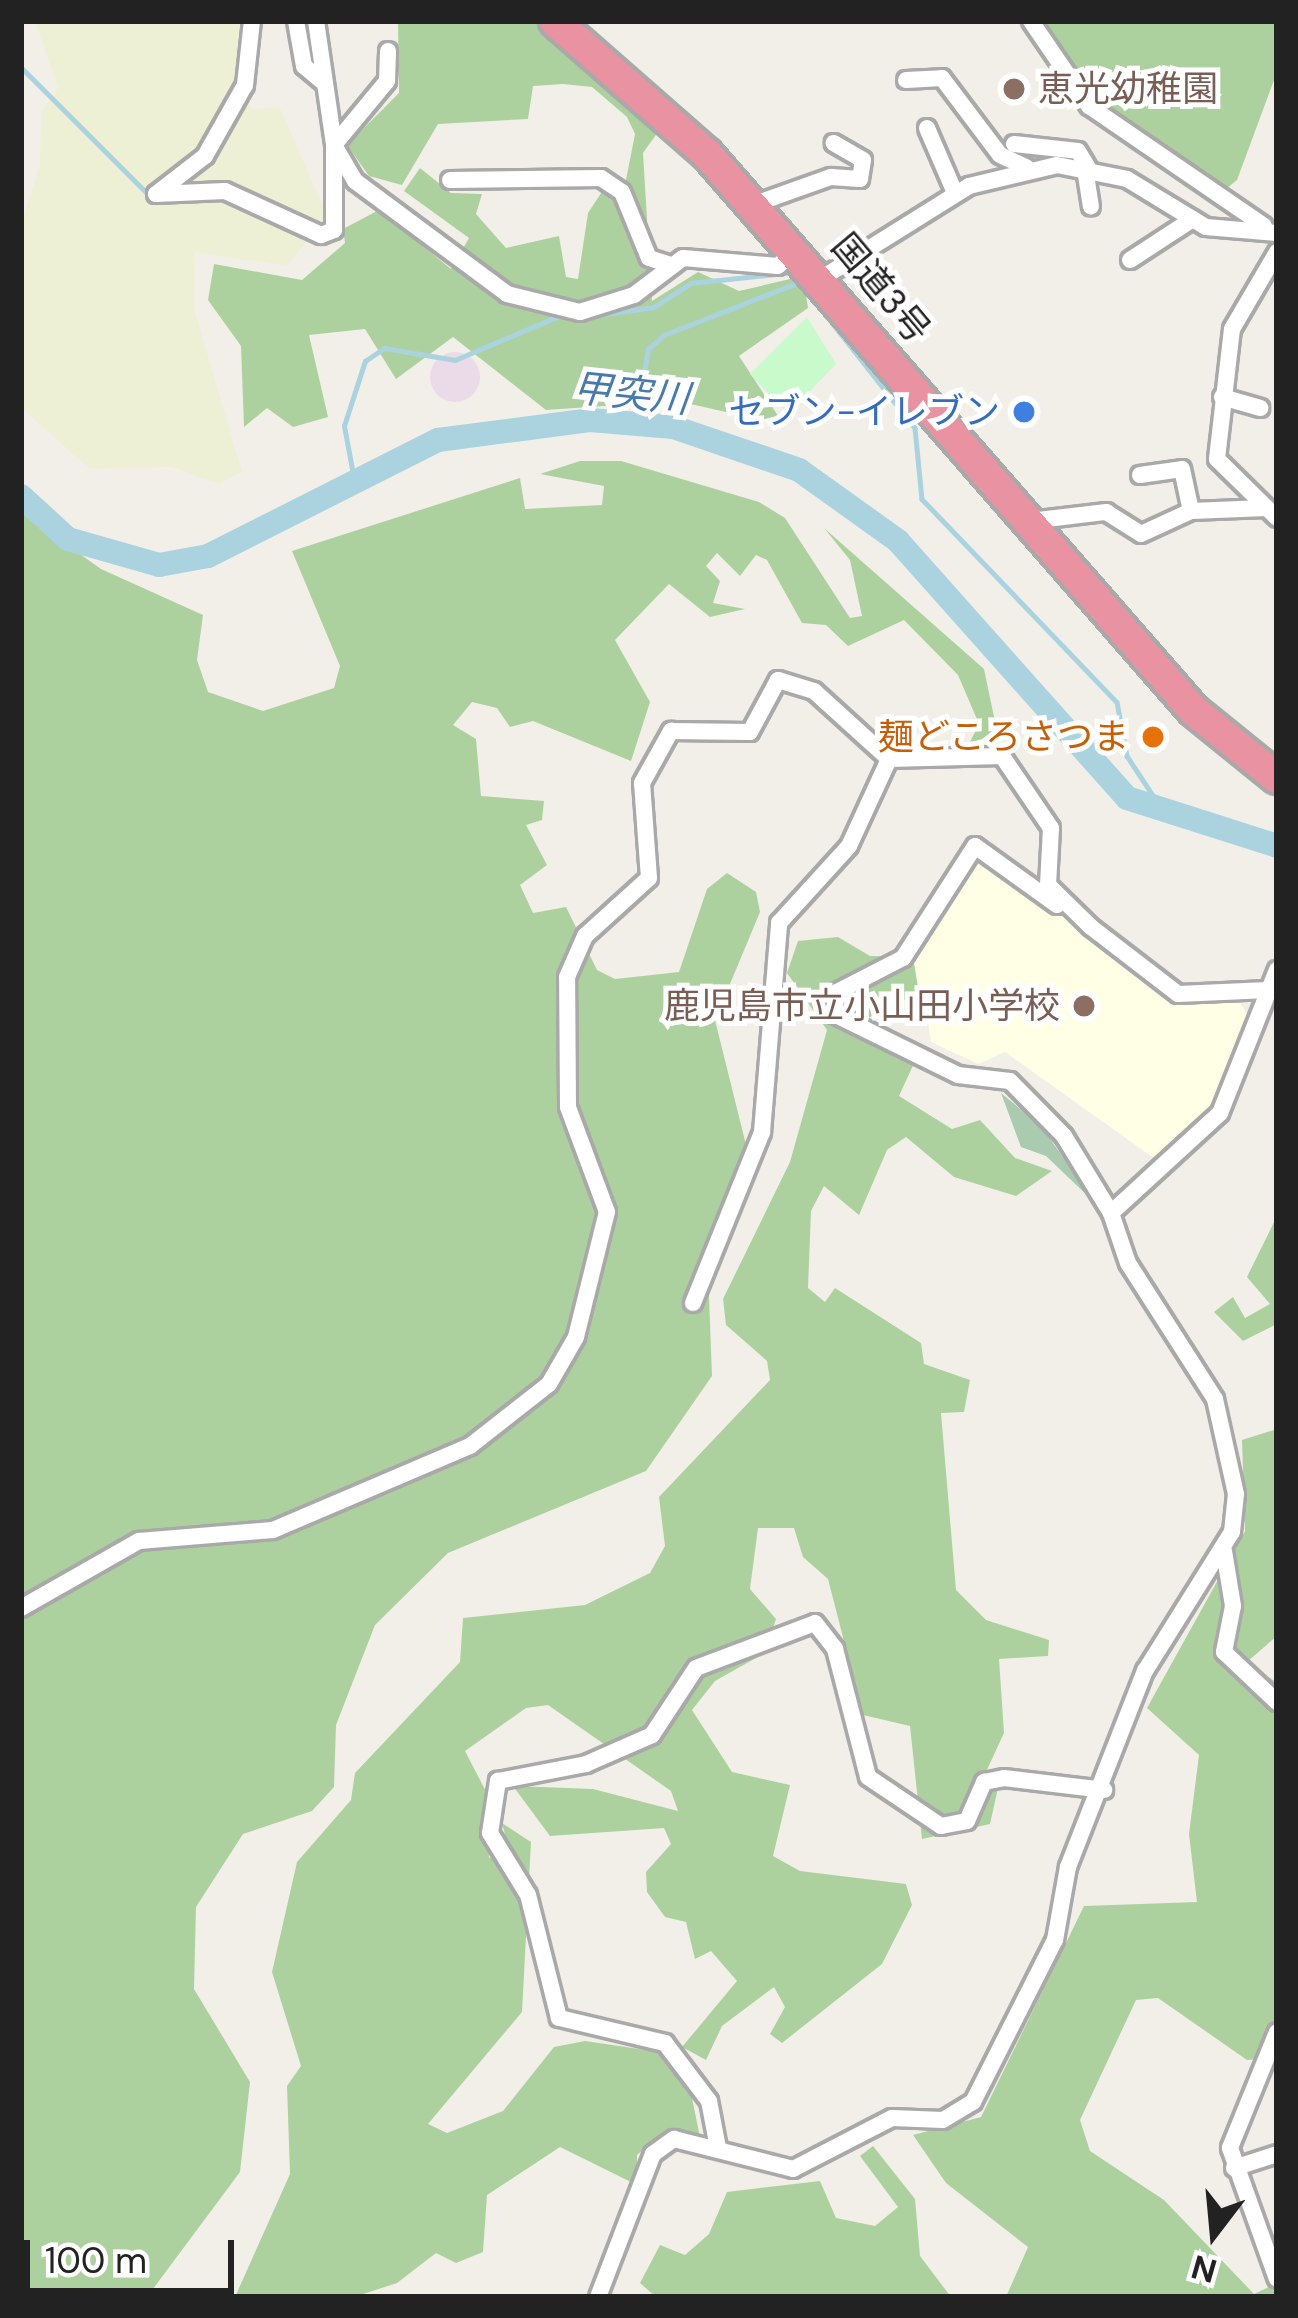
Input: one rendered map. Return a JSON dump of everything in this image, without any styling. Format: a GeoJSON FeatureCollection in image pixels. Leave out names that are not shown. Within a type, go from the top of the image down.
{"type":"FeatureCollection","features":[{"type":"Feature","properties":{"kind":"highway","name":"国道3号"},"geometry":{"type":"LineString","coordinates":[[555,21],[755,205],[1192,710],[1277,778]]}},
{"type":"Feature","properties":{"kind":"street"},"geometry":{"type":"LineString","coordinates":[[253,21],[245,85],[205,156],[156,194],[224,191],[321,235],[340,216],[316,21]]}},
{"type":"Feature","properties":{"kind":"street"},"geometry":{"type":"LineString","coordinates":[[296,21],[304,66],[322,81]]}},
{"type":"Feature","properties":{"kind":"street"},"geometry":{"type":"LineString","coordinates":[[1018,21],[1051,37]]}},
{"type":"Feature","properties":{"kind":"street"},"geometry":{"type":"LineString","coordinates":[[1031,21],[1051,37],[1114,127],[1218,205],[1277,233]]}},
{"type":"Feature","properties":{"kind":"street"},"geometry":{"type":"LineString","coordinates":[[334,145],[387,81],[388,51]]}},
{"type":"Feature","properties":{"kind":"street"},"geometry":{"type":"LineString","coordinates":[[906,80],[943,78],[1000,155],[1027,168]]}},
{"type":"Feature","properties":{"kind":"street"},"geometry":{"type":"LineString","coordinates":[[926,128],[955,193]]}},
{"type":"Feature","properties":{"kind":"street"},"geometry":{"type":"LineString","coordinates":[[755,205],[831,177],[860,179],[862,160],[835,143]]}},
{"type":"Feature","properties":{"kind":"street"},"geometry":{"type":"LineString","coordinates":[[1014,144],[1078,151],[1087,169],[1091,206]]}},
{"type":"Feature","properties":{"kind":"street"},"geometry":{"type":"LineString","coordinates":[[334,145],[392,217],[507,294],[580,312],[634,295],[673,266]]}},
{"type":"Feature","properties":{"kind":"street"},"geometry":{"type":"LineString","coordinates":[[822,278],[955,193],[1027,168],[1087,169],[1193,219],[1277,233]]}},
{"type":"Feature","properties":{"kind":"street"},"geometry":{"type":"LineString","coordinates":[[450,180],[601,178],[622,192],[649,258],[673,266],[778,266],[796,248]]}},
{"type":"Feature","properties":{"kind":"street"},"geometry":{"type":"LineString","coordinates":[[1130,260],[1193,219]]}},
{"type":"Feature","properties":{"kind":"street"},"geometry":{"type":"LineString","coordinates":[[1271,513],[1216,460],[1232,328],[1277,252]]}},
{"type":"Feature","properties":{"kind":"street"},"geometry":{"type":"LineString","coordinates":[[1222,397],[1249,411]]}},
{"type":"Feature","properties":{"kind":"street"},"geometry":{"type":"LineString","coordinates":[[1140,476],[1182,469],[1191,511]]}},
{"type":"Feature","properties":{"kind":"street"},"geometry":{"type":"LineString","coordinates":[[1030,520],[1106,512],[1141,534],[1191,511],[1271,513]]}},
{"type":"Feature","properties":{"kind":"street"},"geometry":{"type":"LineString","coordinates":[[21,1608],[74,1588],[139,1540],[272,1530],[470,1446],[549,1384],[576,1337],[607,1212],[568,1107],[567,977],[585,936],[649,878],[642,783],[657,741],[690,727],[750,732],[778,680],[814,691],[889,759],[981,754],[1017,768],[1051,828],[1048,885],[1091,927]]}},
{"type":"Feature","properties":{"kind":"street"},"geometry":{"type":"LineString","coordinates":[[693,1303],[762,1132],[779,923],[849,846],[889,759]]}},
{"type":"Feature","properties":{"kind":"street"},"geometry":{"type":"LineString","coordinates":[[1273,995],[1178,994],[975,846],[903,958],[837,992],[833,1014],[958,1075],[1010,1081],[1064,1136],[1111,1213],[1128,1263],[1215,1399],[1236,1494],[1224,1552],[1233,1606],[1224,1652],[1277,1702]]}},
{"type":"Feature","properties":{"kind":"street"},"geometry":{"type":"LineString","coordinates":[[1111,1213],[1220,1113],[1273,995],[1277,970]]}},
{"type":"Feature","properties":{"kind":"street"},"geometry":{"type":"LineString","coordinates":[[598,2297],[653,2154],[674,2139],[814,2166],[892,2118],[943,2120],[973,2102],[1055,1940],[1068,1867],[1104,1790],[1170,1617],[1224,1552]]}},
{"type":"Feature","properties":{"kind":"street"},"geometry":{"type":"LineString","coordinates":[[718,2148],[709,2101],[665,2043],[619,2041],[559,2018],[528,1895],[490,1833],[498,1781],[586,1764],[652,1735],[696,1668],[815,1623],[835,1649],[868,1777],[941,1826],[967,1821],[984,1782],[1004,1778],[1104,1790]]}},
{"type":"Feature","properties":{"kind":"street"},"geometry":{"type":"LineString","coordinates":[[1277,2032],[1241,2107],[1234,2168],[1277,2279]]}},
{"type":"Feature","properties":{"kind":"street"},"geometry":{"type":"LineString","coordinates":[[1234,2168],[1277,2154]]}},
{"type":"Feature","properties":{"kind":"shaded area"},"geometry":{"type":"Polygon","coordinates":[[[35,21],[242,21],[234,83],[252,109],[280,108],[327,215],[287,266],[195,252],[194,308],[242,472],[219,484],[172,467],[90,469],[21,408],[21,224],[40,165],[41,113],[58,88],[35,21]]]}},
{"type":"Feature","properties":{"kind":"shaded area"},"geometry":{"type":"Polygon","coordinates":[[[455,352],[473,359],[480,377],[473,395],[455,402],[437,395],[430,377],[437,359],[455,352]]]}},
{"type":"Feature","properties":{"kind":"shaded area","name":"鹿児島市立小山田小学校"},"geometry":{"type":"Polygon","coordinates":[[[975,850],[1176,1000],[1239,1001],[1249,1017],[1210,1111],[1158,1161],[1005,1052],[978,1064],[931,1042],[926,1007],[896,970],[975,850]]]}},
{"type":"Feature","properties":{"kind":"shaded area"},"geometry":{"type":"Polygon","coordinates":[[[1001,1093],[1042,1127],[1093,1201],[1046,1156],[1021,1147],[1001,1093]]]}},
{"type":"Feature","properties":{"kind":"green space"},"geometry":{"type":"Polygon","coordinates":[[[398,21],[542,21],[652,122],[658,132],[643,153],[652,301],[698,272],[739,291],[803,276],[808,308],[739,356],[784,425],[677,401],[546,410],[453,337],[396,379],[365,329],[309,335],[328,417],[293,427],[267,408],[244,427],[241,346],[208,300],[214,264],[302,280],[345,243],[343,229],[379,210],[451,269],[469,238],[404,191],[420,168],[451,193],[482,194],[476,214],[506,248],[559,236],[566,277],[578,279],[588,213],[605,187],[624,190],[635,134],[627,117],[592,87],[563,84],[533,86],[528,119],[438,124],[402,185],[369,176],[347,145],[399,93],[398,21]]]}},
{"type":"Feature","properties":{"kind":"green space"},"geometry":{"type":"Polygon","coordinates":[[[1041,21],[1277,21],[1277,72],[1237,180],[1212,200],[1108,132],[1041,21]]]}},
{"type":"Feature","properties":{"kind":"green space"},"geometry":{"type":"Polygon","coordinates":[[[807,317],[836,364],[788,414],[750,374],[807,317]]]}},
{"type":"Feature","properties":{"kind":"green space"},"geometry":{"type":"Polygon","coordinates":[[[580,461],[621,461],[759,502],[785,518],[850,618],[862,616],[850,560],[824,528],[984,669],[998,736],[970,742],[979,724],[958,675],[904,620],[848,646],[826,625],[802,623],[767,560],[756,555],[740,576],[717,553],[706,566],[720,581],[713,603],[745,609],[710,617],[669,584],[615,640],[650,702],[631,761],[533,721],[510,727],[497,708],[472,702],[453,725],[476,739],[481,796],[544,801],[542,820],[526,825],[547,865],[520,885],[533,913],[566,907],[597,970],[615,979],[679,972],[707,889],[727,873],[756,892],[760,912],[715,1020],[752,1169],[708,1270],[712,1376],[646,1471],[448,1553],[375,1625],[336,1725],[334,1787],[312,1811],[243,1834],[196,1907],[194,1989],[250,2082],[240,2172],[147,2297],[21,2297],[21,512],[101,569],[203,615],[197,660],[208,692],[263,711],[334,688],[340,666],[292,551],[520,478],[525,509],[602,505],[604,486],[540,474],[580,461]]]}},
{"type":"Feature","properties":{"kind":"green space"},"geometry":{"type":"Polygon","coordinates":[[[838,937],[870,956],[913,957],[919,993],[866,1019],[870,1044],[916,1059],[899,1096],[952,1129],[980,1120],[1015,1158],[1052,1171],[1016,1196],[954,1177],[906,1137],[887,1150],[859,1215],[824,1186],[811,1211],[808,1288],[825,1302],[835,1288],[921,1343],[924,1364],[970,1380],[964,1412],[941,1413],[956,1590],[986,1620],[1049,1640],[1048,1656],[999,1659],[1004,1733],[980,1785],[998,1788],[990,1824],[922,1839],[910,1726],[863,1715],[828,1579],[803,1557],[794,1528],[758,1528],[750,1589],[776,1619],[765,1653],[715,1681],[692,1710],[732,1772],[790,1785],[773,1856],[800,1871],[906,1884],[912,1905],[882,1964],[782,2043],[770,2034],[785,2007],[774,1987],[722,2026],[706,2060],[682,2047],[737,1981],[711,1951],[695,1959],[686,1922],[665,1917],[647,1892],[646,1872],[671,1844],[664,1828],[550,1836],[513,1786],[593,1789],[678,1811],[671,1791],[548,1705],[526,1708],[465,1751],[492,1803],[489,1858],[508,1846],[502,1823],[531,1842],[522,2012],[428,2124],[447,2133],[503,2111],[554,2047],[585,2041],[660,2052],[686,2069],[700,2137],[663,2132],[637,2155],[637,2185],[560,2147],[487,2195],[483,2252],[456,2263],[436,2253],[397,2283],[354,2297],[235,2297],[290,2174],[287,2086],[301,2066],[272,1972],[297,1862],[351,1800],[355,1773],[460,1662],[463,1618],[585,1605],[650,1573],[665,1546],[659,1497],[770,1380],[767,1361],[726,1325],[723,1299],[790,1162],[827,1030],[787,973],[798,941],[838,937]]]}},
{"type":"Feature","properties":{"kind":"green space"},"geometry":{"type":"Polygon","coordinates":[[[1277,1216],[1277,1324],[1243,1341],[1214,1312],[1233,1297],[1245,1318],[1270,1304],[1247,1277],[1277,1216]]]}},
{"type":"Feature","properties":{"kind":"green space"},"geometry":{"type":"Polygon","coordinates":[[[1277,1429],[1277,1636],[1247,1662],[1277,1683],[1277,2058],[1247,2060],[1158,1998],[1136,2000],[1080,2120],[1090,2151],[1164,2200],[1254,2294],[1271,2286],[1277,2297],[1006,2297],[1028,2247],[946,2183],[913,2135],[981,2117],[1084,1906],[1197,1902],[1189,1834],[1199,1755],[1147,1708],[1245,1531],[1242,1440],[1277,1429]]]}},
{"type":"Feature","properties":{"kind":"green space"},"geometry":{"type":"Polygon","coordinates":[[[873,2146],[915,2199],[920,2256],[951,2297],[656,2297],[640,2283],[660,2245],[685,2255],[709,2234],[727,2192],[820,2181],[836,2218],[875,2226],[898,2207],[860,2156],[873,2146]]]}},
{"type":"Feature","properties":{"kind":"waterway"},"geometry":{"type":"LineString","coordinates":[[21,67],[149,195]]}},
{"type":"Feature","properties":{"kind":"waterway"},"geometry":{"type":"LineString","coordinates":[[584,317],[654,307],[691,283],[796,272]]}},
{"type":"Feature","properties":{"kind":"waterway"},"geometry":{"type":"LineString","coordinates":[[635,422],[648,349],[664,335],[802,281]]}},
{"type":"Feature","properties":{"kind":"waterway"},"geometry":{"type":"LineString","coordinates":[[808,292],[915,428],[922,499],[1117,702],[1127,756],[1166,815]]}},
{"type":"Feature","properties":{"kind":"waterway"},"geometry":{"type":"LineString","coordinates":[[354,480],[344,426],[365,361],[384,348],[455,360],[561,315]]}},
{"type":"Feature","properties":{"kind":"waterway","name":"甲突川"},"geometry":{"type":"LineString","coordinates":[[21,496],[68,539],[159,565],[208,556],[438,440],[590,420],[673,427],[799,470],[898,541],[1127,798],[1277,846]]}},
{"type":"Feature","properties":{"kind":"place","name":"恵光幼稚園"},"geometry":{"type":"Point","coordinates":[1014,89]}},
{"type":"Feature","properties":{"kind":"place","name":"セブン-イレブン"},"geometry":{"type":"Point","coordinates":[1024,412]}},
{"type":"Feature","properties":{"kind":"place","name":"麺どころさつま"},"geometry":{"type":"Point","coordinates":[1153,737]}},
{"type":"Feature","properties":{"kind":"place","name":"鹿児島市立小山田小学校"},"geometry":{"type":"Point","coordinates":[1084,1006]}}]}
